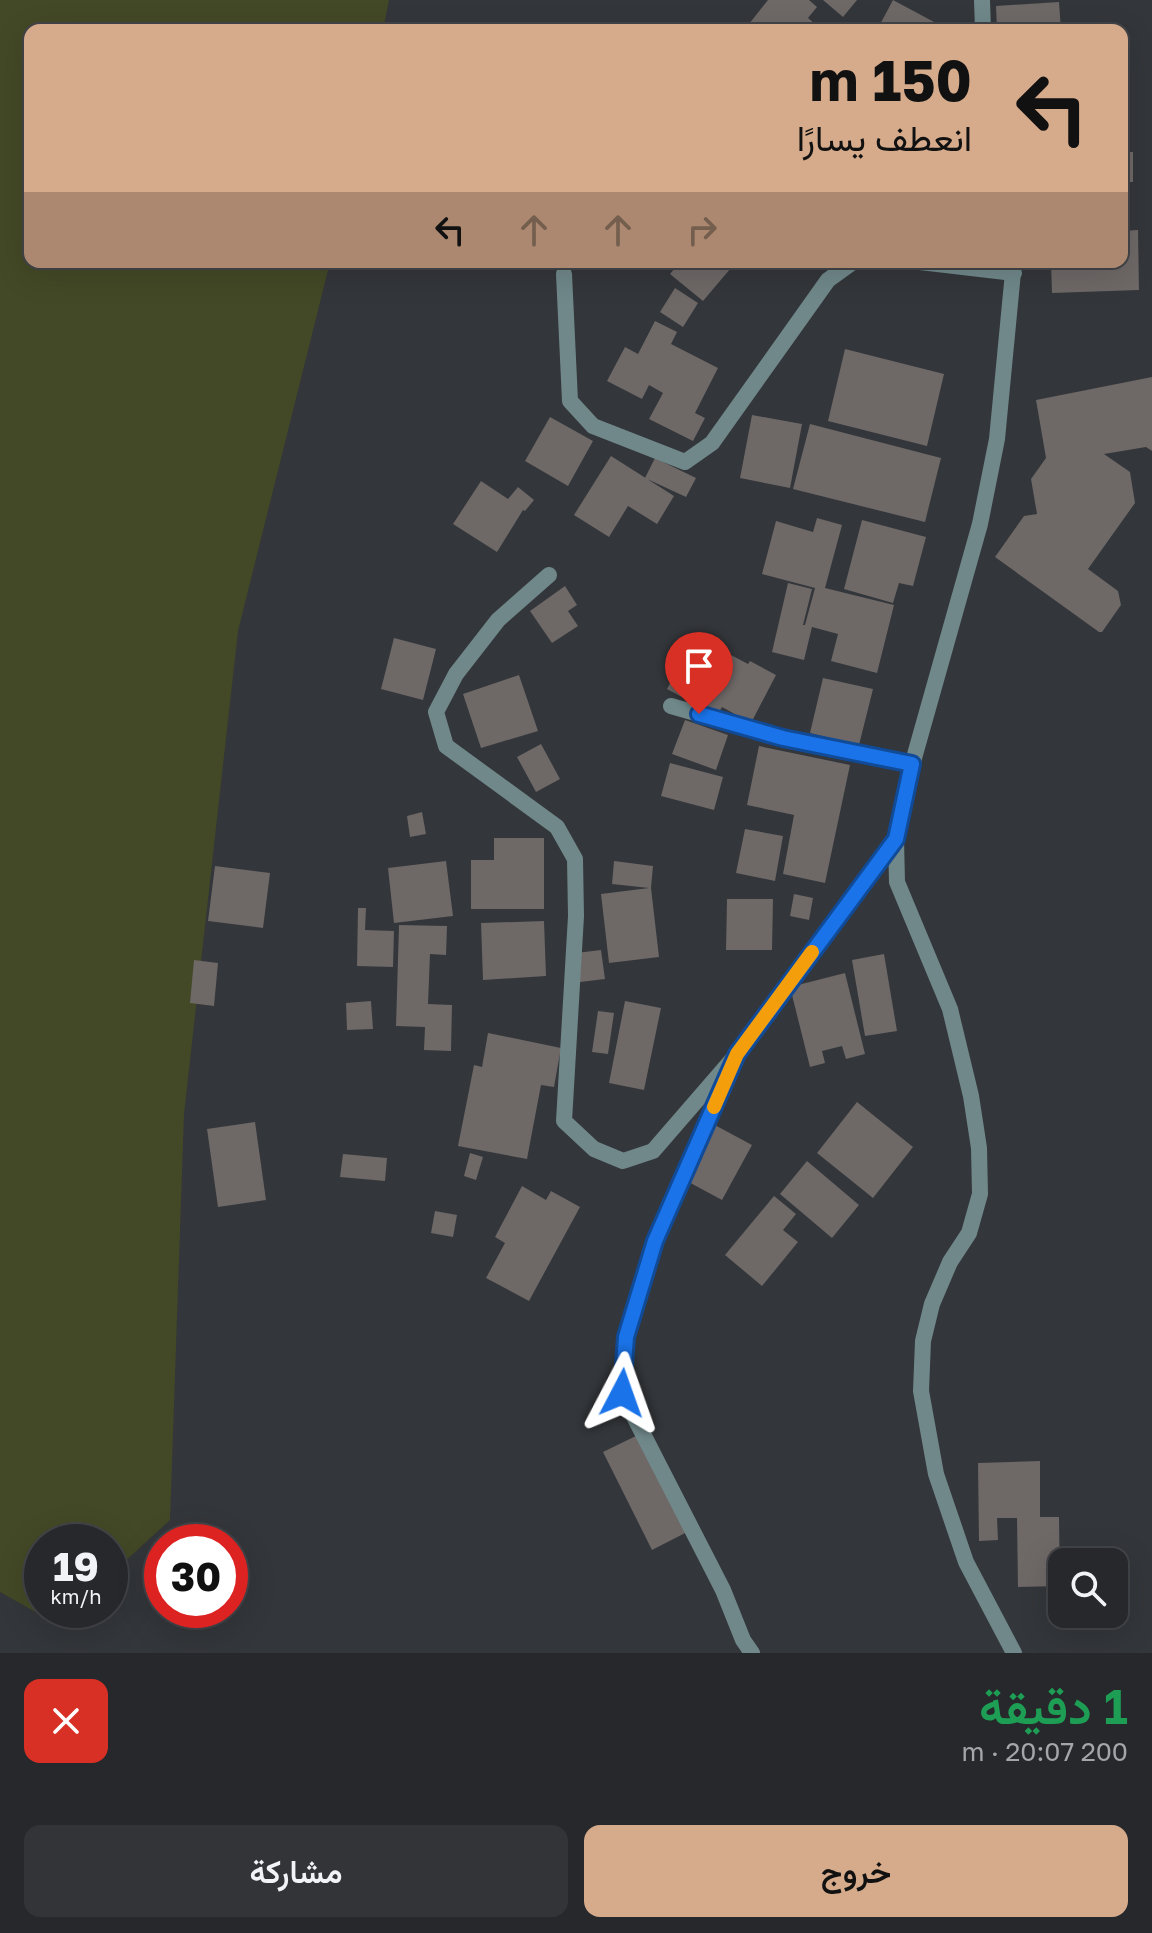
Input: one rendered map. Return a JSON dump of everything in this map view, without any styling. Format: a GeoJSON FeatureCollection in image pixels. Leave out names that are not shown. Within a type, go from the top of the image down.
{"type":"FeatureCollection","features":[{"type":"Feature","properties":{"kind":"street"},"geometry":{"type":"LineString","coordinates":[[982,0],[983,24]]}},
{"type":"Feature","properties":{"kind":"street"},"geometry":{"type":"LineString","coordinates":[[564,274],[570,401],[593,426],[685,462],[712,443],[828,280],[845,268]]}},
{"type":"Feature","properties":{"kind":"street"},"geometry":{"type":"LineString","coordinates":[[1014,268],[997,439],[980,524],[912,764],[896,839],[897,882],[950,1009],[971,1096],[979,1148],[980,1194],[969,1233],[950,1262],[932,1304],[923,1341],[921,1391],[936,1474],[966,1562],[1014,1653]]}},
{"type":"Feature","properties":{"kind":"street"},"geometry":{"type":"LineString","coordinates":[[549,575],[498,620],[456,674],[436,712],[446,746],[557,827],[575,859],[576,916],[564,1121],[594,1149],[623,1161],[653,1151],[737,1054],[896,839]]}},
{"type":"Feature","properties":{"kind":"street"},"geometry":{"type":"LineString","coordinates":[[671,706],[783,738],[912,764]]}},
{"type":"Feature","properties":{"kind":"street"},"geometry":{"type":"LineString","coordinates":[[737,1054],[655,1241],[626,1337],[622,1393],[752,1653]]}},
{"type":"Feature","properties":{"kind":"green space"},"geometry":{"type":"Polygon","coordinates":[[[0,0],[389,0],[384,24],[24,24],[24,268],[329,268],[238,631],[184,1114],[170,1520],[166,1524],[144,1524],[144,1544],[128,1558],[128,1524],[24,1524],[24,1605],[0,1592],[0,0]]]}},
{"type":"Feature","properties":{"kind":"building"},"geometry":{"type":"Polygon","coordinates":[[[768,0],[809,0],[817,7],[808,18],[815,24],[749,24],[768,0]]]}},
{"type":"Feature","properties":{"kind":"building"},"geometry":{"type":"Polygon","coordinates":[[[823,0],[857,0],[843,17],[823,0]]]}},
{"type":"Feature","properties":{"kind":"building"},"geometry":{"type":"Polygon","coordinates":[[[893,0],[938,24],[880,24],[893,0]]]}},
{"type":"Feature","properties":{"kind":"building"},"geometry":{"type":"Polygon","coordinates":[[[1059,2],[1061,24],[997,24],[996,6],[1059,2]]]}},
{"type":"Feature","properties":{"kind":"building"},"geometry":{"type":"Polygon","coordinates":[[[1128,152],[1133,152],[1133,182],[1128,182],[1128,152]]]}},
{"type":"Feature","properties":{"kind":"building"},"geometry":{"type":"Polygon","coordinates":[[[1138,230],[1139,290],[1052,293],[1051,268],[1128,268],[1128,231],[1138,230]]]}},
{"type":"Feature","properties":{"kind":"building"},"geometry":{"type":"Polygon","coordinates":[[[675,268],[731,268],[703,301],[670,274],[675,268]]]}},
{"type":"Feature","properties":{"kind":"building"},"geometry":{"type":"Polygon","coordinates":[[[675,288],[698,303],[683,327],[660,312],[675,288]]]}},
{"type":"Feature","properties":{"kind":"building"},"geometry":{"type":"Polygon","coordinates":[[[655,321],[677,332],[671,344],[718,368],[695,413],[705,418],[693,441],[649,419],[663,393],[649,385],[642,399],[607,381],[625,347],[638,354],[655,321]]]}},
{"type":"Feature","properties":{"kind":"building"},"geometry":{"type":"Polygon","coordinates":[[[845,349],[944,374],[927,446],[828,421],[845,349]]]}},
{"type":"Feature","properties":{"kind":"building"},"geometry":{"type":"Polygon","coordinates":[[[1152,377],[1152,451],[1146,447],[1104,454],[1130,472],[1135,503],[1088,569],[1118,591],[1121,605],[1099,632],[995,557],[1024,516],[1037,514],[1031,479],[1046,458],[1036,400],[1152,377]]]}},
{"type":"Feature","properties":{"kind":"building"},"geometry":{"type":"Polygon","coordinates":[[[752,415],[802,424],[790,488],[740,478],[752,415]]]}},
{"type":"Feature","properties":{"kind":"building"},"geometry":{"type":"Polygon","coordinates":[[[550,417],[593,441],[568,486],[525,461],[550,417]]]}},
{"type":"Feature","properties":{"kind":"building"},"geometry":{"type":"Polygon","coordinates":[[[810,424],[941,458],[925,522],[793,489],[810,424]]]}},
{"type":"Feature","properties":{"kind":"building"},"geometry":{"type":"Polygon","coordinates":[[[611,456],[674,496],[657,524],[628,506],[609,537],[574,515],[611,456]]]}},
{"type":"Feature","properties":{"kind":"building"},"geometry":{"type":"Polygon","coordinates":[[[655,458],[696,478],[686,497],[645,478],[655,458]]]}},
{"type":"Feature","properties":{"kind":"building"},"geometry":{"type":"Polygon","coordinates":[[[481,481],[508,499],[518,487],[534,500],[523,510],[497,552],[453,524],[481,481]]]}},
{"type":"Feature","properties":{"kind":"building"},"geometry":{"type":"Polygon","coordinates":[[[817,518],[842,525],[825,588],[894,605],[877,673],[831,661],[838,634],[812,627],[804,660],[772,652],[788,583],[812,589],[803,625],[815,588],[762,574],[776,521],[813,532],[817,518]]]}},
{"type":"Feature","properties":{"kind":"building"},"geometry":{"type":"Polygon","coordinates":[[[862,520],[926,537],[913,586],[899,583],[893,603],[844,589],[862,520]]]}},
{"type":"Feature","properties":{"kind":"building"},"geometry":{"type":"Polygon","coordinates":[[[565,586],[577,605],[568,611],[578,626],[552,643],[530,611],[565,586]]]}},
{"type":"Feature","properties":{"kind":"building"},"geometry":{"type":"Polygon","coordinates":[[[695,636],[776,675],[751,723],[722,707],[717,716],[667,689],[695,636]]]}},
{"type":"Feature","properties":{"kind":"building"},"geometry":{"type":"Polygon","coordinates":[[[394,638],[436,649],[423,700],[381,689],[394,638]]]}},
{"type":"Feature","properties":{"kind":"building"},"geometry":{"type":"Polygon","coordinates":[[[519,675],[538,731],[481,748],[463,694],[519,675]]]}},
{"type":"Feature","properties":{"kind":"building"},"geometry":{"type":"Polygon","coordinates":[[[823,678],[873,689],[859,745],[810,733],[823,678]]]}},
{"type":"Feature","properties":{"kind":"building"},"geometry":{"type":"Polygon","coordinates":[[[685,720],[728,735],[716,770],[672,754],[685,720]]]}},
{"type":"Feature","properties":{"kind":"building"},"geometry":{"type":"Polygon","coordinates":[[[541,744],[560,779],[536,792],[517,757],[541,744]]]}},
{"type":"Feature","properties":{"kind":"building"},"geometry":{"type":"Polygon","coordinates":[[[759,746],[850,765],[825,883],[783,874],[794,815],[747,805],[759,746]]]}},
{"type":"Feature","properties":{"kind":"building"},"geometry":{"type":"Polygon","coordinates":[[[670,763],[723,777],[714,810],[661,796],[670,763]]]}},
{"type":"Feature","properties":{"kind":"building"},"geometry":{"type":"Polygon","coordinates":[[[422,812],[426,834],[410,837],[407,816],[422,812]]]}},
{"type":"Feature","properties":{"kind":"building"},"geometry":{"type":"Polygon","coordinates":[[[745,829],[783,836],[775,881],[736,873],[745,829]]]}},
{"type":"Feature","properties":{"kind":"building"},"geometry":{"type":"Polygon","coordinates":[[[494,838],[544,838],[544,909],[471,909],[471,860],[494,860],[494,838]]]}},
{"type":"Feature","properties":{"kind":"building"},"geometry":{"type":"Polygon","coordinates":[[[446,861],[453,916],[394,923],[388,868],[446,861]]]}},
{"type":"Feature","properties":{"kind":"building"},"geometry":{"type":"Polygon","coordinates":[[[614,861],[653,866],[651,888],[659,957],[609,963],[601,894],[649,888],[612,884],[614,861]]]}},
{"type":"Feature","properties":{"kind":"building"},"geometry":{"type":"Polygon","coordinates":[[[215,866],[270,873],[263,928],[208,921],[215,866]]]}},
{"type":"Feature","properties":{"kind":"building"},"geometry":{"type":"Polygon","coordinates":[[[794,894],[813,898],[809,920],[790,916],[794,894]]]}},
{"type":"Feature","properties":{"kind":"building"},"geometry":{"type":"Polygon","coordinates":[[[727,899],[773,899],[772,950],[726,950],[727,899]]]}},
{"type":"Feature","properties":{"kind":"building"},"geometry":{"type":"Polygon","coordinates":[[[358,908],[366,908],[365,930],[394,931],[393,967],[357,966],[358,908]]]}},
{"type":"Feature","properties":{"kind":"building"},"geometry":{"type":"Polygon","coordinates":[[[544,921],[546,976],[483,980],[481,923],[544,921]]]}},
{"type":"Feature","properties":{"kind":"building"},"geometry":{"type":"Polygon","coordinates":[[[399,925],[447,926],[446,955],[430,954],[428,1004],[452,1005],[451,1051],[424,1050],[425,1027],[396,1026],[399,925]]]}},
{"type":"Feature","properties":{"kind":"building"},"geometry":{"type":"Polygon","coordinates":[[[601,950],[605,979],[580,982],[576,953],[601,950]]]}},
{"type":"Feature","properties":{"kind":"building"},"geometry":{"type":"Polygon","coordinates":[[[884,954],[897,1031],[865,1036],[852,960],[884,954]]]}},
{"type":"Feature","properties":{"kind":"building"},"geometry":{"type":"Polygon","coordinates":[[[194,960],[218,963],[214,1006],[190,1003],[194,960]]]}},
{"type":"Feature","properties":{"kind":"building"},"geometry":{"type":"Polygon","coordinates":[[[845,973],[865,1054],[846,1059],[842,1046],[822,1051],[825,1063],[810,1067],[790,987],[845,973]]]}},
{"type":"Feature","properties":{"kind":"building"},"geometry":{"type":"Polygon","coordinates":[[[371,1001],[373,1029],[347,1030],[346,1003],[371,1001]]]}},
{"type":"Feature","properties":{"kind":"building"},"geometry":{"type":"Polygon","coordinates":[[[625,1001],[661,1008],[644,1090],[609,1083],[625,1001]]]}},
{"type":"Feature","properties":{"kind":"building"},"geometry":{"type":"Polygon","coordinates":[[[598,1011],[614,1013],[608,1054],[592,1052],[598,1011]]]}},
{"type":"Feature","properties":{"kind":"building"},"geometry":{"type":"Polygon","coordinates":[[[488,1033],[561,1048],[554,1087],[541,1085],[527,1159],[458,1146],[474,1065],[482,1067],[488,1033]]]}},
{"type":"Feature","properties":{"kind":"building"},"geometry":{"type":"Polygon","coordinates":[[[857,1102],[913,1147],[873,1198],[817,1153],[857,1102]]]}},
{"type":"Feature","properties":{"kind":"building"},"geometry":{"type":"Polygon","coordinates":[[[255,1122],[266,1200],[218,1207],[207,1129],[255,1122]]]}},
{"type":"Feature","properties":{"kind":"building"},"geometry":{"type":"Polygon","coordinates":[[[713,1124],[752,1145],[722,1200],[683,1179],[713,1124]]]}},
{"type":"Feature","properties":{"kind":"building"},"geometry":{"type":"Polygon","coordinates":[[[470,1153],[483,1157],[476,1180],[464,1176],[470,1153]]]}},
{"type":"Feature","properties":{"kind":"building"},"geometry":{"type":"Polygon","coordinates":[[[343,1154],[387,1158],[385,1181],[340,1177],[343,1154]]]}},
{"type":"Feature","properties":{"kind":"building"},"geometry":{"type":"Polygon","coordinates":[[[807,1161],[859,1205],[832,1238],[780,1194],[807,1161]]]}},
{"type":"Feature","properties":{"kind":"building"},"geometry":{"type":"Polygon","coordinates":[[[522,1186],[546,1200],[551,1191],[580,1207],[529,1301],[486,1278],[505,1243],[495,1237],[522,1186]]]}},
{"type":"Feature","properties":{"kind":"building"},"geometry":{"type":"Polygon","coordinates":[[[774,1196],[796,1214],[783,1230],[798,1242],[762,1286],[725,1255],[774,1196]]]}},
{"type":"Feature","properties":{"kind":"building"},"geometry":{"type":"Polygon","coordinates":[[[435,1211],[457,1215],[453,1237],[431,1233],[435,1211]]]}},
{"type":"Feature","properties":{"kind":"building"},"geometry":{"type":"Polygon","coordinates":[[[642,1433],[691,1530],[652,1550],[603,1452],[642,1433]]]}},
{"type":"Feature","properties":{"kind":"building"},"geometry":{"type":"Polygon","coordinates":[[[1040,1461],[1040,1517],[1059,1517],[1059,1548],[1048,1548],[1048,1586],[1018,1587],[1017,1518],[997,1518],[998,1540],[979,1541],[978,1463],[1040,1461]]]}},
{"type":"Feature","properties":{"kind":"slow traffic"},"geometry":{"type":"LineString","coordinates":[[714,1107],[737,1054],[812,952]]}},
{"type":"Feature","properties":{"kind":"route"},"geometry":{"type":"LineString","coordinates":[[622,1393],[626,1337],[655,1241],[737,1054],[896,839],[912,764],[783,738],[699,714]]}}]}
